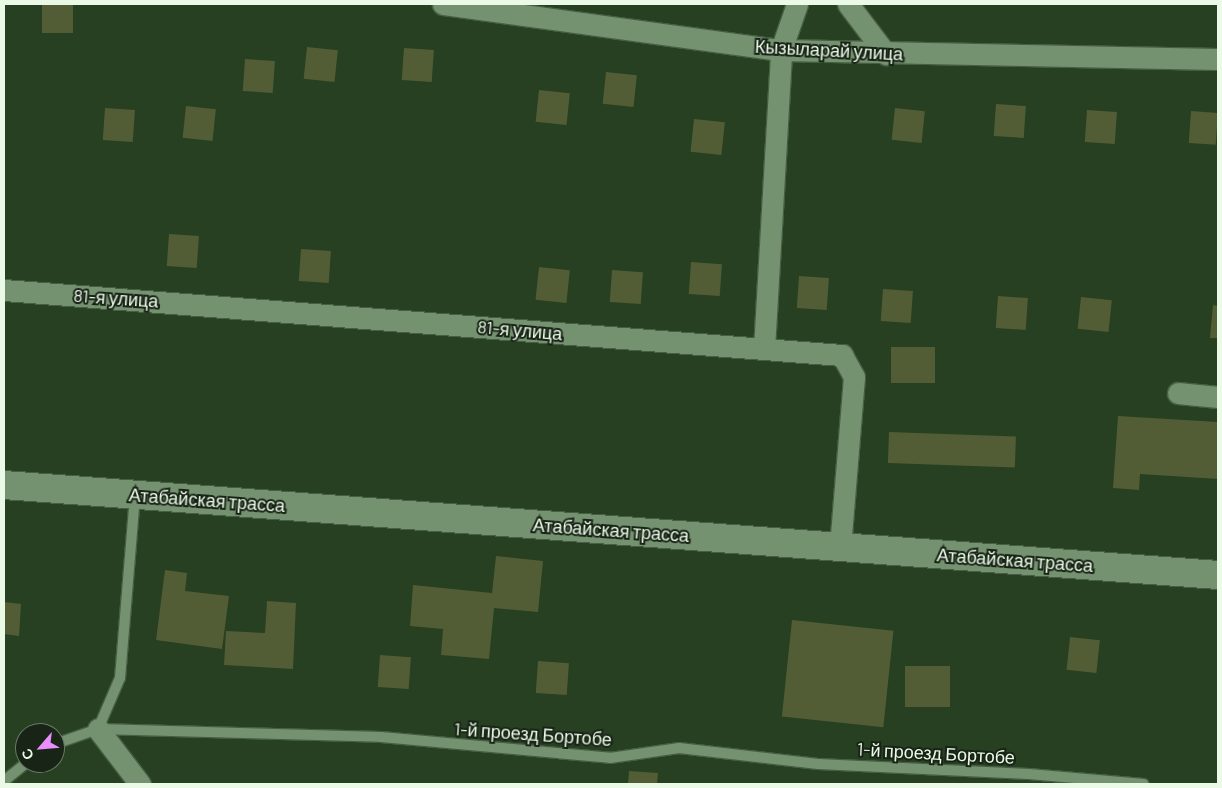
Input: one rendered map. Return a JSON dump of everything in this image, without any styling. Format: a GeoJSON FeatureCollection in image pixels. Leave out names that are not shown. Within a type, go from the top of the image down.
{"type":"FeatureCollection","features":[{"type":"Feature","properties":{"kind":"main road","name":"Атабайская трасса"},"geometry":{"type":"LineString","coordinates":[[4,485],[1218,575]]}},
{"type":"Feature","properties":{"kind":"street","name":"Кызыларай улица"},"geometry":{"type":"LineString","coordinates":[[443,4],[781,50],[886,54],[1218,59]]}},
{"type":"Feature","properties":{"kind":"street"},"geometry":{"type":"LineString","coordinates":[[764,349],[781,50],[796,4]]}},
{"type":"Feature","properties":{"kind":"street"},"geometry":{"type":"LineString","coordinates":[[848,4],[886,54]]}},
{"type":"Feature","properties":{"kind":"street","name":"81-я улица"},"geometry":{"type":"LineString","coordinates":[[4,290],[842,355],[854,377],[840,547]]}},
{"type":"Feature","properties":{"kind":"street"},"geometry":{"type":"LineString","coordinates":[[1178,393],[1218,397]]}},
{"type":"Feature","properties":{"kind":"street"},"geometry":{"type":"LineString","coordinates":[[98,729],[140,784]]}},
{"type":"Feature","properties":{"kind":"lane"},"geometry":{"type":"LineString","coordinates":[[65,741],[98,729],[120,678],[135,495]]}},
{"type":"Feature","properties":{"kind":"lane","name":"1-й проезд Бортобе"},"geometry":{"type":"LineString","coordinates":[[98,729],[381,737],[610,758],[680,748],[818,764],[1029,774],[1144,784]]}},
{"type":"Feature","properties":{"kind":"lane"},"geometry":{"type":"LineString","coordinates":[[4,781],[15,772]]}},
{"type":"Feature","properties":{"kind":"building"},"geometry":{"type":"Polygon","coordinates":[[[42,4],[73,4],[73,33],[42,33],[42,4]]]}},
{"type":"Feature","properties":{"kind":"building"},"geometry":{"type":"Polygon","coordinates":[[[307,47],[338,50],[334,82],[304,79],[307,47]]]}},
{"type":"Feature","properties":{"kind":"building"},"geometry":{"type":"Polygon","coordinates":[[[404,48],[434,50],[432,82],[402,80],[404,48]]]}},
{"type":"Feature","properties":{"kind":"building"},"geometry":{"type":"Polygon","coordinates":[[[245,59],[275,61],[273,93],[243,91],[245,59]]]}},
{"type":"Feature","properties":{"kind":"building"},"geometry":{"type":"Polygon","coordinates":[[[606,72],[637,75],[633,107],[603,104],[606,72]]]}},
{"type":"Feature","properties":{"kind":"building"},"geometry":{"type":"Polygon","coordinates":[[[539,90],[570,93],[566,125],[536,122],[539,90]]]}},
{"type":"Feature","properties":{"kind":"building"},"geometry":{"type":"Polygon","coordinates":[[[996,104],[1026,106],[1024,138],[994,136],[996,104]]]}},
{"type":"Feature","properties":{"kind":"building"},"geometry":{"type":"Polygon","coordinates":[[[186,106],[216,109],[212,141],[183,138],[186,106]]]}},
{"type":"Feature","properties":{"kind":"building"},"geometry":{"type":"Polygon","coordinates":[[[105,108],[135,110],[133,142],[103,140],[105,108]]]}},
{"type":"Feature","properties":{"kind":"building"},"geometry":{"type":"Polygon","coordinates":[[[895,108],[925,111],[921,143],[892,140],[895,108]]]}},
{"type":"Feature","properties":{"kind":"building"},"geometry":{"type":"Polygon","coordinates":[[[1087,110],[1117,112],[1115,144],[1085,142],[1087,110]]]}},
{"type":"Feature","properties":{"kind":"building"},"geometry":{"type":"Polygon","coordinates":[[[1191,111],[1218,113],[1216,145],[1189,143],[1191,111]]]}},
{"type":"Feature","properties":{"kind":"building"},"geometry":{"type":"Polygon","coordinates":[[[694,119],[725,122],[721,155],[691,152],[694,119]]]}},
{"type":"Feature","properties":{"kind":"building"},"geometry":{"type":"Polygon","coordinates":[[[169,234],[199,236],[197,268],[167,266],[169,234]]]}},
{"type":"Feature","properties":{"kind":"building"},"geometry":{"type":"Polygon","coordinates":[[[301,249],[331,251],[329,283],[299,281],[301,249]]]}},
{"type":"Feature","properties":{"kind":"building"},"geometry":{"type":"Polygon","coordinates":[[[691,262],[722,264],[720,296],[689,294],[691,262]]]}},
{"type":"Feature","properties":{"kind":"building"},"geometry":{"type":"Polygon","coordinates":[[[539,267],[570,270],[566,303],[536,300],[539,267]]]}},
{"type":"Feature","properties":{"kind":"building"},"geometry":{"type":"Polygon","coordinates":[[[612,270],[643,272],[641,304],[610,302],[612,270]]]}},
{"type":"Feature","properties":{"kind":"building"},"geometry":{"type":"Polygon","coordinates":[[[799,276],[829,278],[827,310],[797,308],[799,276]]]}},
{"type":"Feature","properties":{"kind":"building"},"geometry":{"type":"Polygon","coordinates":[[[883,289],[913,291],[911,323],[881,321],[883,289]]]}},
{"type":"Feature","properties":{"kind":"building"},"geometry":{"type":"Polygon","coordinates":[[[998,296],[1028,298],[1026,330],[996,328],[998,296]]]}},
{"type":"Feature","properties":{"kind":"building"},"geometry":{"type":"Polygon","coordinates":[[[1081,297],[1112,300],[1108,332],[1078,329],[1081,297]]]}},
{"type":"Feature","properties":{"kind":"building"},"geometry":{"type":"Polygon","coordinates":[[[1213,305],[1218,306],[1218,338],[1210,338],[1213,305]]]}},
{"type":"Feature","properties":{"kind":"building"},"geometry":{"type":"Polygon","coordinates":[[[891,347],[935,347],[935,383],[891,383],[891,347]]]}},
{"type":"Feature","properties":{"kind":"building"},"geometry":{"type":"Polygon","coordinates":[[[1118,416],[1218,422],[1218,479],[1140,474],[1139,490],[1113,488],[1118,416]]]}},
{"type":"Feature","properties":{"kind":"building"},"geometry":{"type":"Polygon","coordinates":[[[889,432],[1016,436],[1015,467],[888,463],[889,432]]]}},
{"type":"Feature","properties":{"kind":"building"},"geometry":{"type":"Polygon","coordinates":[[[496,556],[543,561],[538,612],[494,608],[489,659],[441,655],[443,629],[410,626],[413,585],[492,593],[496,556]]]}},
{"type":"Feature","properties":{"kind":"building"},"geometry":{"type":"Polygon","coordinates":[[[165,570],[187,573],[185,591],[229,596],[222,649],[156,640],[165,570]]]}},
{"type":"Feature","properties":{"kind":"building"},"geometry":{"type":"Polygon","coordinates":[[[267,601],[296,603],[293,669],[224,665],[226,631],[265,633],[267,601]]]}},
{"type":"Feature","properties":{"kind":"building"},"geometry":{"type":"Polygon","coordinates":[[[4,602],[21,604],[19,636],[4,634],[4,602]]]}},
{"type":"Feature","properties":{"kind":"building"},"geometry":{"type":"Polygon","coordinates":[[[792,620],[893,631],[883,727],[782,716],[792,620]]]}},
{"type":"Feature","properties":{"kind":"building"},"geometry":{"type":"Polygon","coordinates":[[[1070,637],[1100,640],[1096,673],[1067,670],[1070,637]]]}},
{"type":"Feature","properties":{"kind":"building"},"geometry":{"type":"Polygon","coordinates":[[[380,655],[411,657],[409,689],[378,687],[380,655]]]}},
{"type":"Feature","properties":{"kind":"building"},"geometry":{"type":"Polygon","coordinates":[[[538,661],[569,663],[567,695],[536,693],[538,661]]]}},
{"type":"Feature","properties":{"kind":"building"},"geometry":{"type":"Polygon","coordinates":[[[905,666],[950,666],[950,707],[905,707],[905,666]]]}},
{"type":"Feature","properties":{"kind":"building"},"geometry":{"type":"Polygon","coordinates":[[[629,771],[658,773],[657,784],[628,784],[629,771]]]}}]}
